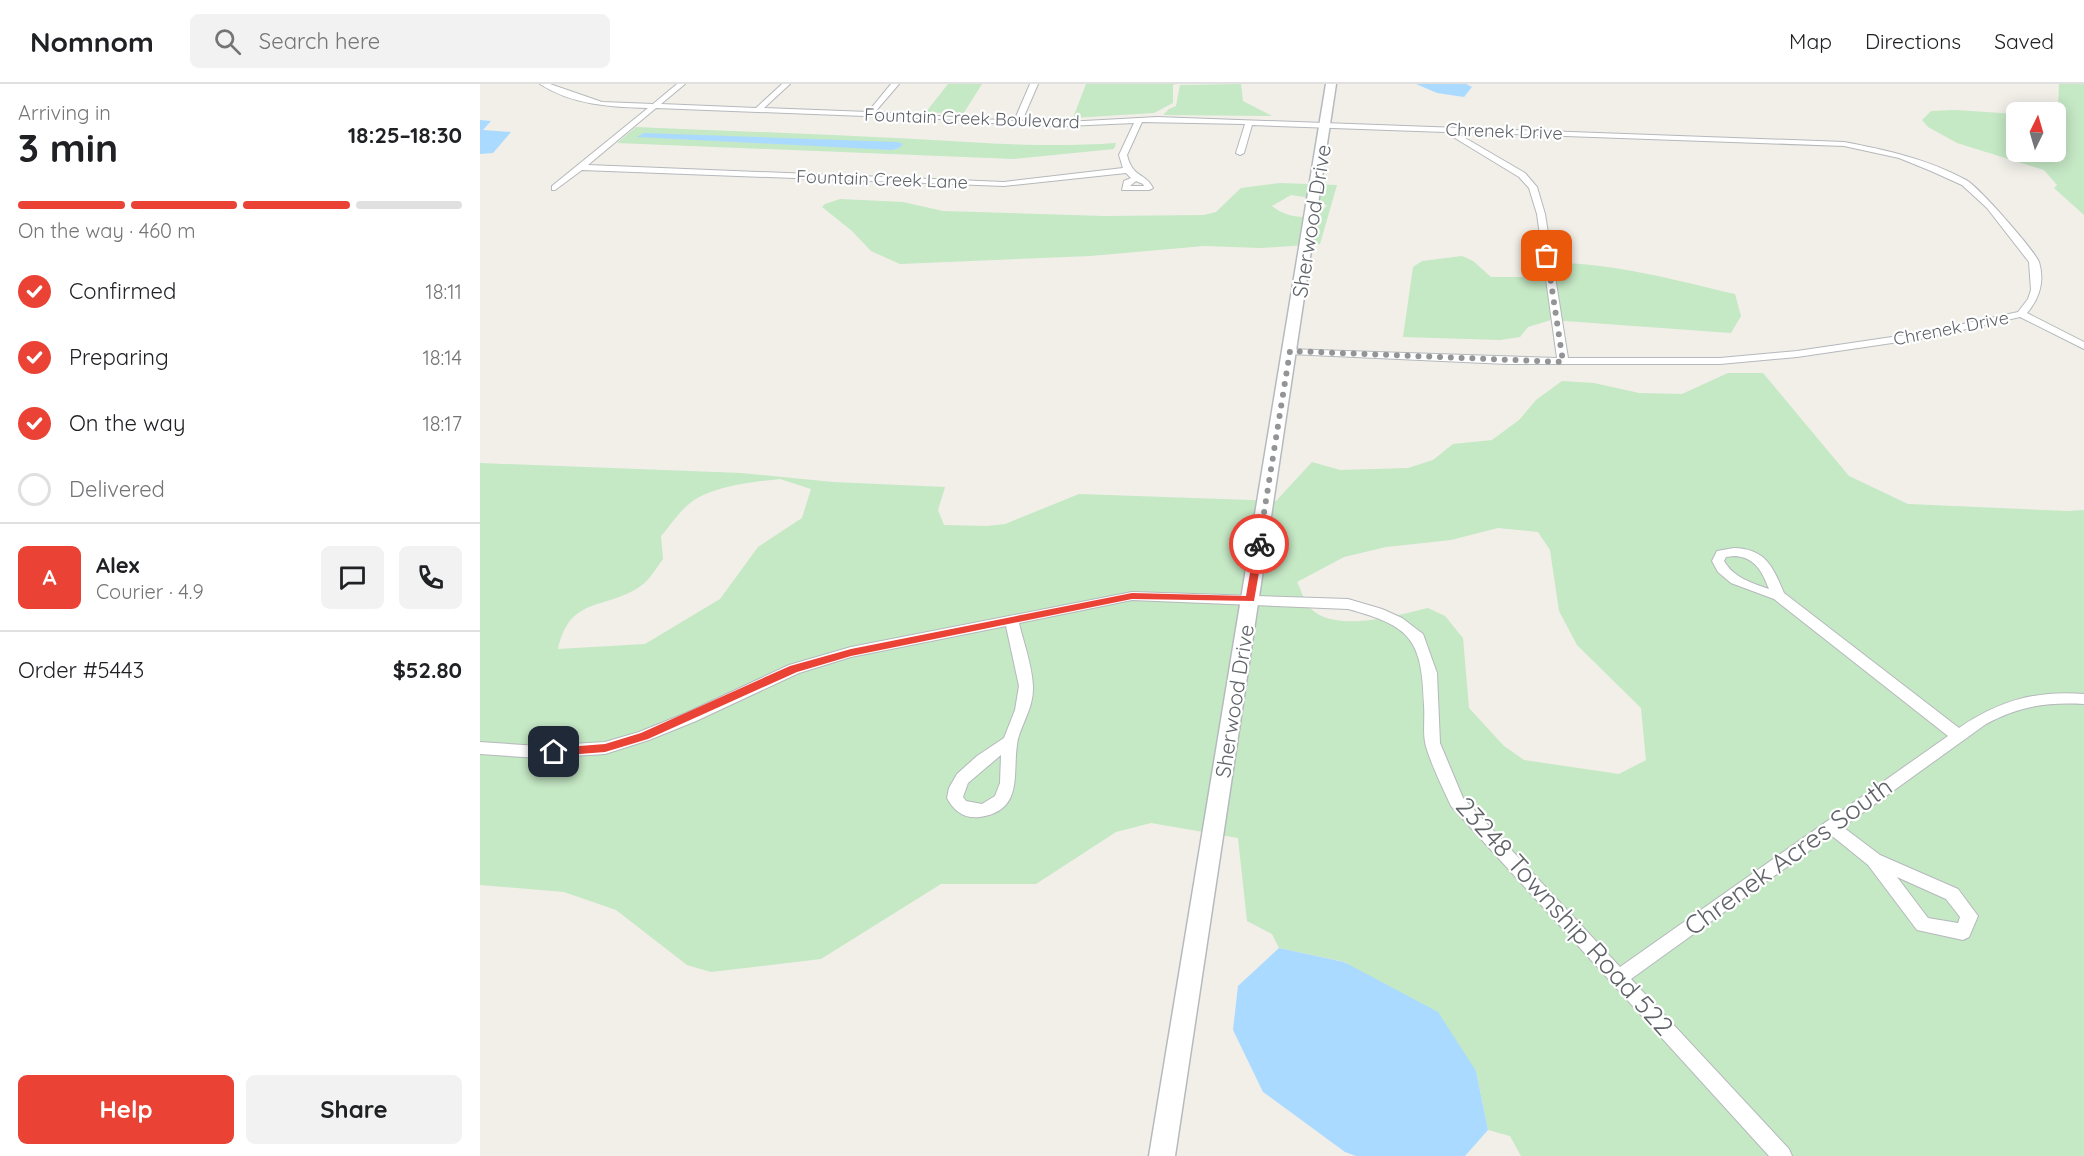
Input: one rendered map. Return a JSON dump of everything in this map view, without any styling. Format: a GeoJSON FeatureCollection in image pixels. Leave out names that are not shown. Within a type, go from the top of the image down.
{"type":"FeatureCollection","features":[{"type":"Feature","properties":{"kind":"street","name":"Fountain Creek Boulevard"},"geometry":{"type":"LineString","coordinates":[[544,84],[602,104],[870,114],[1017,123],[1066,124],[1138,120],[1326,126]]}},
{"type":"Feature","properties":{"kind":"street"},"geometry":{"type":"LineString","coordinates":[[555,188],[681,84]]}},
{"type":"Feature","properties":{"kind":"street"},"geometry":{"type":"LineString","coordinates":[[759,110],[786,84]]}},
{"type":"Feature","properties":{"kind":"street"},"geometry":{"type":"LineString","coordinates":[[870,114],[895,84]]}},
{"type":"Feature","properties":{"kind":"street"},"geometry":{"type":"LineString","coordinates":[[1017,123],[1034,84]]}},
{"type":"Feature","properties":{"kind":"street","name":"Sherwood Drive"},"geometry":{"type":"LineString","coordinates":[[1325,84],[1324,94],[1329,104]]}},
{"type":"Feature","properties":{"kind":"street","name":"Sherwood Drive"},"geometry":{"type":"LineString","coordinates":[[1162,1156],[1331,84]]}},
{"type":"Feature","properties":{"kind":"street"},"geometry":{"type":"LineString","coordinates":[[1135,180],[1128,170],[1123,155],[1138,120]]}},
{"type":"Feature","properties":{"kind":"street"},"geometry":{"type":"LineString","coordinates":[[1240,153],[1249,123]]}},
{"type":"Feature","properties":{"kind":"street","name":"Chrenek Drive"},"geometry":{"type":"LineString","coordinates":[[1290,351],[1563,362],[1720,361],[1797,354],[1954,330],[2021,314],[2033,300],[2036,290],[2034,262],[1990,206],[1965,183],[1901,156],[1844,144],[1813,141],[1326,126]]}},
{"type":"Feature","properties":{"kind":"street"},"geometry":{"type":"LineString","coordinates":[[1445,130],[1522,175],[1533,187],[1541,214],[1563,362]]}},
{"type":"Feature","properties":{"kind":"street","name":"Fountain Creek Lane"},"geometry":{"type":"LineString","coordinates":[[580,167],[1004,184],[1128,170]]}},
{"type":"Feature","properties":{"kind":"street"},"geometry":{"type":"LineString","coordinates":[[2021,314],[2084,346]]}},
{"type":"Feature","properties":{"kind":"street"},"geometry":{"type":"LineString","coordinates":[[1779,596],[1764,563],[1754,555],[1735,550],[1721,554],[1718,561],[1721,569],[1730,577],[1779,596],[1958,736]]}},
{"type":"Feature","properties":{"kind":"street","name":"23248 Township Road 522"},"geometry":{"type":"LineString","coordinates":[[480,748],[539,752],[605,748],[672,724],[794,669],[851,652],[1132,596],[1348,604],[1387,616],[1418,637],[1430,673],[1433,743],[1457,802],[1782,1156]]}},
{"type":"Feature","properties":{"kind":"street"},"geometry":{"type":"LineString","coordinates":[[1010,741],[965,774],[956,789],[956,801],[962,807],[970,810],[983,810],[995,806],[1005,794],[1009,780],[1010,741],[1026,707],[1026,684],[1011,619]]}},
{"type":"Feature","properties":{"kind":"street","name":"Chrenek Acres South"},"geometry":{"type":"LineString","coordinates":[[1619,978],[1958,736],[2007,705],[2037,698],[2084,699]]}},
{"type":"Feature","properties":{"kind":"street"},"geometry":{"type":"LineString","coordinates":[[1831,826],[1874,860],[1923,925],[1963,932],[1969,916],[1952,894],[1874,860]]}},
{"type":"Feature","properties":{"kind":"green space"},"geometry":{"type":"Polygon","coordinates":[[[948,84],[982,84],[963,114],[926,112],[948,84]]]}},
{"type":"Feature","properties":{"kind":"green space"},"geometry":{"type":"Polygon","coordinates":[[[1086,84],[1176,84],[1173,85],[1173,103],[1154,113],[1073,118],[1086,84]]]}},
{"type":"Feature","properties":{"kind":"green space"},"geometry":{"type":"Polygon","coordinates":[[[1241,84],[1243,101],[1272,116],[1163,115],[1176,106],[1180,85],[1241,84]]]}},
{"type":"Feature","properties":{"kind":"green space"},"geometry":{"type":"Polygon","coordinates":[[[2059,84],[2084,84],[2084,215],[2054,188],[2057,185],[2044,170],[2018,162],[2066,162],[2066,102],[2058,102],[2059,84]]]}},
{"type":"Feature","properties":{"kind":"green space"},"geometry":{"type":"Polygon","coordinates":[[[1931,111],[2006,113],[2006,158],[1957,143],[1928,127],[1922,120],[1931,111]]]}},
{"type":"Feature","properties":{"kind":"green space"},"geometry":{"type":"Polygon","coordinates":[[[636,127],[1016,144],[1116,143],[1114,149],[1014,159],[617,143],[636,127]]]}},
{"type":"Feature","properties":{"kind":"green space"},"geometry":{"type":"Polygon","coordinates":[[[1280,183],[1337,185],[1320,244],[1262,248],[1204,246],[1090,256],[900,264],[871,251],[852,231],[822,207],[840,199],[903,202],[943,211],[1104,216],[1204,215],[1216,212],[1241,188],[1280,183]],[[1291,195],[1272,206],[1292,216],[1304,217],[1316,214],[1327,206],[1318,199],[1291,195]]]}},
{"type":"Feature","properties":{"kind":"green space"},"geometry":{"type":"Polygon","coordinates":[[[1462,256],[1473,261],[1491,277],[1522,277],[1537,263],[1562,263],[1587,264],[1662,277],[1735,294],[1741,316],[1731,333],[1551,320],[1528,327],[1520,337],[1500,340],[1403,337],[1413,267],[1422,261],[1462,256]]]}},
{"type":"Feature","properties":{"kind":"green space"},"geometry":{"type":"Polygon","coordinates":[[[1728,373],[1763,373],[1849,476],[1908,504],[2084,510],[2084,1156],[1521,1156],[1510,1136],[1488,1130],[1476,1071],[1345,962],[1279,948],[1272,934],[1247,921],[1238,838],[1151,823],[1116,832],[1036,884],[941,884],[821,959],[711,972],[687,965],[616,910],[564,892],[480,885],[480,463],[741,473],[833,482],[945,487],[938,510],[944,525],[987,526],[1005,524],[1079,494],[1276,501],[1312,462],[1340,470],[1408,468],[1433,460],[1453,444],[1492,440],[1519,420],[1536,400],[1562,381],[1594,383],[1639,393],[1682,394],[1728,373]],[[780,479],[745,483],[720,489],[689,504],[661,536],[663,559],[648,580],[629,593],[581,611],[571,619],[558,649],[645,644],[720,599],[758,547],[802,518],[811,489],[780,479]],[[1498,528],[1451,540],[1386,547],[1344,557],[1297,582],[1307,604],[1317,614],[1331,619],[1364,621],[1428,608],[1445,616],[1463,638],[1469,708],[1504,746],[1524,760],[1619,774],[1646,760],[1641,708],[1577,645],[1559,611],[1550,550],[1538,532],[1498,528]]]}},
{"type":"Feature","properties":{"kind":"water"},"geometry":{"type":"Polygon","coordinates":[[[1416,84],[1466,84],[1472,87],[1464,97],[1437,93],[1416,84]]]}},
{"type":"Feature","properties":{"kind":"water"},"geometry":{"type":"Polygon","coordinates":[[[480,120],[491,121],[483,130],[511,132],[493,153],[480,154],[480,120]]]}},
{"type":"Feature","properties":{"kind":"water"},"geometry":{"type":"Polygon","coordinates":[[[644,133],[903,144],[892,150],[637,137],[644,133]]]}},
{"type":"Feature","properties":{"kind":"water"},"geometry":{"type":"Polygon","coordinates":[[[1279,948],[1344,962],[1438,1012],[1476,1071],[1488,1130],[1465,1156],[1356,1156],[1345,1152],[1263,1092],[1233,1030],[1238,986],[1279,948]]]}},
{"type":"Feature","properties":{"kind":"way so far"},"geometry":{"type":"LineString","coordinates":[[1259,544],[1290,351],[1563,362],[1547,256]]}},
{"type":"Feature","properties":{"kind":"route"},"geometry":{"type":"LineString","coordinates":[[554,752],[605,748],[644,736],[691,717],[740,692],[794,669],[851,652],[1132,596],[1251,599],[1259,544]]}}]}
